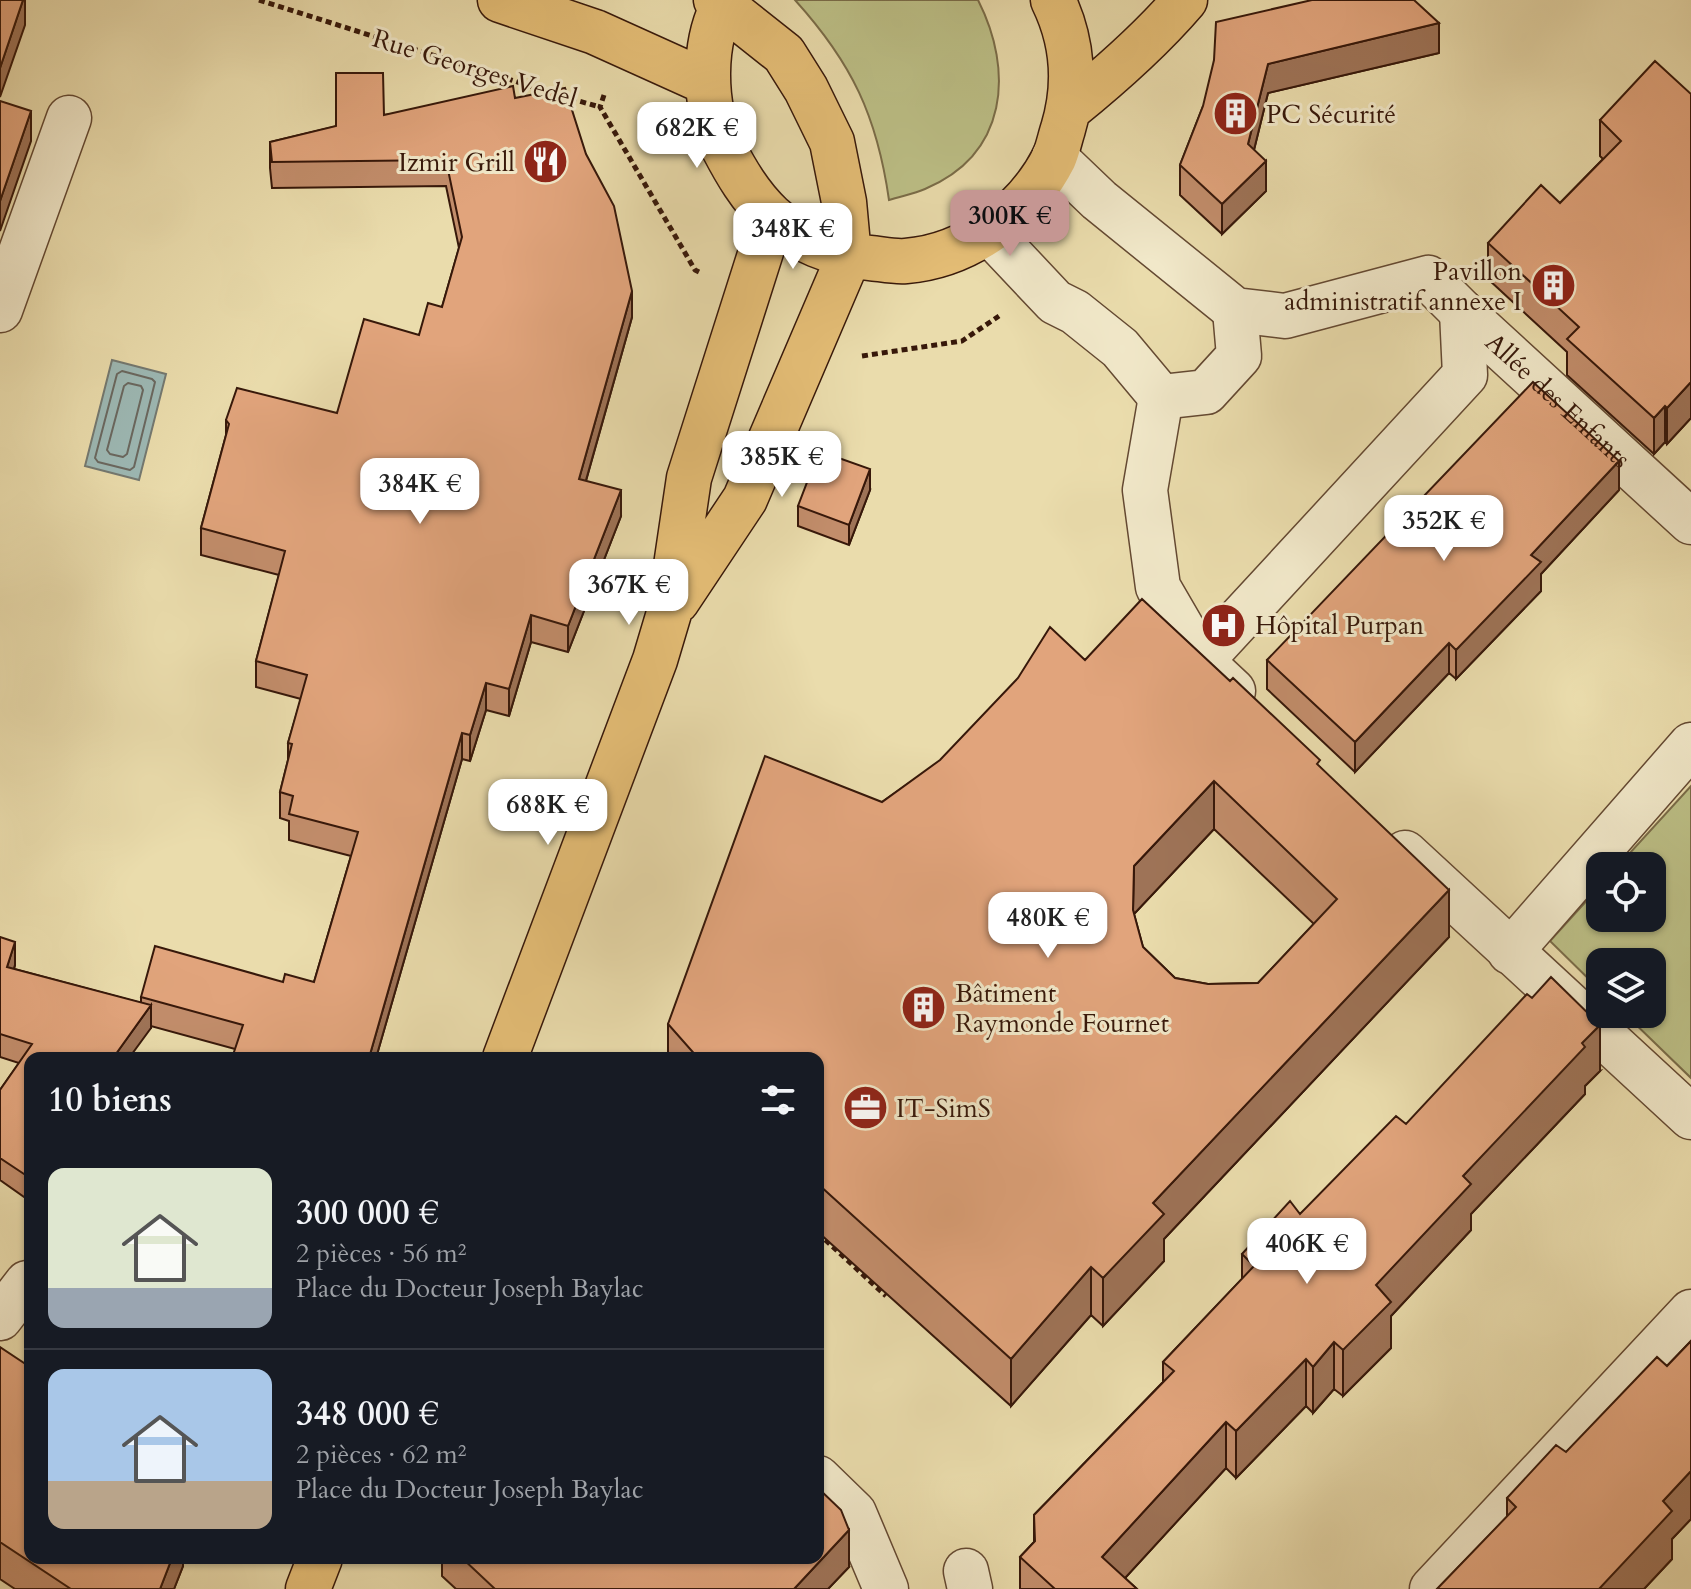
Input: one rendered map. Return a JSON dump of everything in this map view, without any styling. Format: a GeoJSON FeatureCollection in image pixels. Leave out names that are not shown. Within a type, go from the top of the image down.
{"type":"FeatureCollection","features":[{"type":"Feature","properties":{"kind":"main road"},"geometry":{"type":"LineString","coordinates":[[500,0],[595,32],[708,83]]}},
{"type":"Feature","properties":{"kind":"main road"},"geometry":{"type":"LineString","coordinates":[[669,613],[745,499],[849,256],[844,202],[832,142],[806,89],[784,54],[722,1],[713,36],[708,83],[717,133],[739,179],[772,217],[814,244],[849,256],[905,261],[949,252],[989,232],[1027,199],[1054,157],[1069,109],[1072,76],[1068,44],[1053,0]]}},
{"type":"Feature","properties":{"kind":"main road"},"geometry":{"type":"LineString","coordinates":[[1069,109],[1118,69],[1185,0]]}},
{"type":"Feature","properties":{"kind":"main road"},"geometry":{"type":"LineString","coordinates":[[507,1052],[655,660],[669,613],[689,478],[772,217]]}},
{"type":"Feature","properties":{"kind":"main road"},"geometry":{"type":"LineString","coordinates":[[308,1589],[318,1564]]}},
{"type":"Feature","properties":{"kind":"lane"},"geometry":{"type":"LineString","coordinates":[[0,310],[69,118]]}},
{"type":"Feature","properties":{"kind":"lane"},"geometry":{"type":"LineString","coordinates":[[1054,157],[1099,200],[1235,310],[1239,356],[1206,392],[1161,397]]}},
{"type":"Feature","properties":{"kind":"lane"},"geometry":{"type":"LineString","coordinates":[[989,232],[1040,289],[1120,348],[1161,397],[1145,490],[1158,587],[1201,661],[1258,715]]}},
{"type":"Feature","properties":{"kind":"lane","name":"Allée des Enfants"},"geometry":{"type":"LineString","coordinates":[[1235,310],[1285,316],[1428,278],[1691,522]]}},
{"type":"Feature","properties":{"kind":"lane"},"geometry":{"type":"LineString","coordinates":[[1201,661],[1465,375],[1462,312]]}},
{"type":"Feature","properties":{"kind":"lane"},"geometry":{"type":"LineString","coordinates":[[1510,952],[1691,745]]}},
{"type":"Feature","properties":{"kind":"lane"},"geometry":{"type":"LineString","coordinates":[[1373,823],[1691,1117]]}},
{"type":"Feature","properties":{"kind":"lane"},"geometry":{"type":"LineString","coordinates":[[0,1318],[19,1277]]}},
{"type":"Feature","properties":{"kind":"lane"},"geometry":{"type":"LineString","coordinates":[[1432,1589],[1691,1312]]}},
{"type":"Feature","properties":{"kind":"lane"},"geometry":{"type":"LineString","coordinates":[[824,1484],[854,1513],[886,1589]]}},
{"type":"Feature","properties":{"kind":"path","name":"Rue Georges Vedel"},"geometry":{"type":"LineString","coordinates":[[259,0],[600,107],[695,270]]}},
{"type":"Feature","properties":{"kind":"path"},"geometry":{"type":"LineString","coordinates":[[847,358],[962,341],[1040,289]]}},
{"type":"Feature","properties":{"kind":"path"},"geometry":{"type":"LineString","coordinates":[[824,1239],[886,1296]]}},
{"type":"Feature","properties":{"kind":"green space"},"geometry":{"type":"Polygon","coordinates":[[[795,0],[978,0],[997,55],[999,82],[996,108],[988,133],[973,155],[953,174],[925,189],[889,200],[877,142],[859,92],[832,46],[795,0]]]}},
{"type":"Feature","properties":{"kind":"green space"},"geometry":{"type":"Polygon","coordinates":[[[1691,786],[1691,1078],[1639,1028],[1666,1028],[1666,948],[1586,948],[1586,976],[1550,941],[1586,901],[1586,932],[1666,932],[1666,852],[1631,852],[1691,786]]]}},
{"type":"Feature","properties":{"kind":"water"},"geometry":{"type":"Polygon","coordinates":[[[112,360],[166,374],[139,480],[85,466],[112,360]]]}},
{"type":"Feature","properties":{"kind":"building"},"geometry":{"type":"Polygon","coordinates":[[[0,0],[23,0],[0,68],[0,0]]]}},
{"type":"Feature","properties":{"kind":"building"},"geometry":{"type":"Polygon","coordinates":[[[1312,0],[1414,0],[1439,23],[1268,64],[1248,144],[1266,161],[1222,204],[1180,165],[1203,106],[1214,60],[1216,22],[1312,0]]]}},
{"type":"Feature","properties":{"kind":"building"},"geometry":{"type":"Polygon","coordinates":[[[1655,61],[1691,94],[1691,382],[1654,418],[1567,339],[1579,327],[1488,243],[1541,185],[1560,203],[1621,141],[1600,120],[1655,61]]]}},
{"type":"Feature","properties":{"kind":"building"},"geometry":{"type":"Polygon","coordinates":[[[336,73],[383,73],[384,115],[513,86],[515,98],[565,88],[586,154],[614,206],[632,291],[579,479],[621,490],[568,626],[531,615],[509,689],[486,683],[470,735],[462,733],[371,1052],[234,1052],[243,1025],[141,997],[155,946],[283,982],[285,974],[314,982],[358,832],[289,814],[293,796],[280,792],[292,744],[288,743],[307,675],[256,661],[285,551],[201,528],[229,424],[226,420],[237,388],[337,413],[364,319],[419,335],[428,303],[442,307],[462,237],[446,160],[272,162],[270,142],[336,126],[336,73]]]}},
{"type":"Feature","properties":{"kind":"building"},"geometry":{"type":"Polygon","coordinates":[[[0,101],[31,111],[0,201],[0,101]]]}},
{"type":"Feature","properties":{"kind":"building"},"geometry":{"type":"Polygon","coordinates":[[[1533,382],[1619,461],[1531,555],[1541,562],[1456,650],[1449,643],[1355,742],[1267,660],[1533,382]]]}},
{"type":"Feature","properties":{"kind":"building"},"geometry":{"type":"Polygon","coordinates":[[[819,451],[870,469],[849,525],[798,506],[819,451]]]}},
{"type":"Feature","properties":{"kind":"building","name":"Bâtiment Raymonde Fournet"},"geometry":{"type":"Polygon","coordinates":[[[1142,599],[1230,681],[1233,678],[1320,760],[1317,764],[1449,890],[1153,1203],[1164,1214],[1103,1278],[1091,1267],[1011,1359],[824,1189],[824,1052],[693,1052],[668,1024],[765,756],[882,802],[940,760],[1018,678],[1050,627],[1085,660],[1142,599]],[[1214,781],[1134,866],[1133,910],[1143,947],[1175,978],[1208,984],[1258,983],[1337,899],[1214,781]]]}},
{"type":"Feature","properties":{"kind":"building"},"geometry":{"type":"Polygon","coordinates":[[[0,937],[15,942],[7,967],[151,1005],[117,1052],[26,1052],[32,1044],[0,1034],[0,937]]]}},
{"type":"Feature","properties":{"kind":"building"},"geometry":{"type":"Polygon","coordinates":[[[1551,977],[1586,1011],[1586,1028],[1597,1028],[1582,1043],[1585,1047],[1463,1176],[1471,1184],[1376,1285],[1391,1302],[1343,1350],[1334,1342],[1313,1367],[1306,1359],[1236,1431],[1226,1422],[1102,1557],[1137,1589],[1055,1589],[1020,1557],[1035,1541],[1034,1515],[1174,1371],[1163,1362],[1254,1266],[1242,1254],[1290,1201],[1300,1214],[1396,1116],[1406,1124],[1527,994],[1532,998],[1551,977]]]}},
{"type":"Feature","properties":{"kind":"building"},"geometry":{"type":"Polygon","coordinates":[[[24,1056],[24,1174],[0,1158],[0,1090],[24,1056]]]}},
{"type":"Feature","properties":{"kind":"building"},"geometry":{"type":"Polygon","coordinates":[[[1691,1341],[1691,1471],[1663,1501],[1672,1511],[1599,1589],[1437,1589],[1516,1507],[1507,1498],[1556,1445],[1566,1452],[1657,1357],[1667,1366],[1691,1341]]]}},
{"type":"Feature","properties":{"kind":"building"},"geometry":{"type":"Polygon","coordinates":[[[0,1347],[24,1363],[24,1558],[0,1542],[0,1347]]]}},
{"type":"Feature","properties":{"kind":"building"},"geometry":{"type":"Polygon","coordinates":[[[824,1494],[841,1510],[849,1530],[824,1557],[824,1494]]]}},
{"type":"Feature","properties":{"kind":"building"},"geometry":{"type":"Polygon","coordinates":[[[33,1564],[170,1564],[160,1589],[71,1589],[33,1564]]]}},
{"type":"Feature","properties":{"kind":"building"},"geometry":{"type":"Polygon","coordinates":[[[468,1564],[817,1564],[794,1589],[495,1589],[468,1564]]]}},
{"type":"Feature","properties":{"kind":"place","name":"PC Sécurité"},"geometry":{"type":"Point","coordinates":[1235,114]}},
{"type":"Feature","properties":{"kind":"place","name":"Izmir Grill"},"geometry":{"type":"Point","coordinates":[546,162]}},
{"type":"Feature","properties":{"kind":"place","name":"Pavillon administratif annexe I"},"geometry":{"type":"Point","coordinates":[1553,286]}},
{"type":"Feature","properties":{"kind":"place","name":"Hôpital Purpan"},"geometry":{"type":"Point","coordinates":[1224,625]}},
{"type":"Feature","properties":{"kind":"place","name":"Bâtiment Raymonde Fournet"},"geometry":{"type":"Point","coordinates":[924,1008]}},
{"type":"Feature","properties":{"kind":"place","name":"IT-SimS"},"geometry":{"type":"Point","coordinates":[865,1108]}}]}
